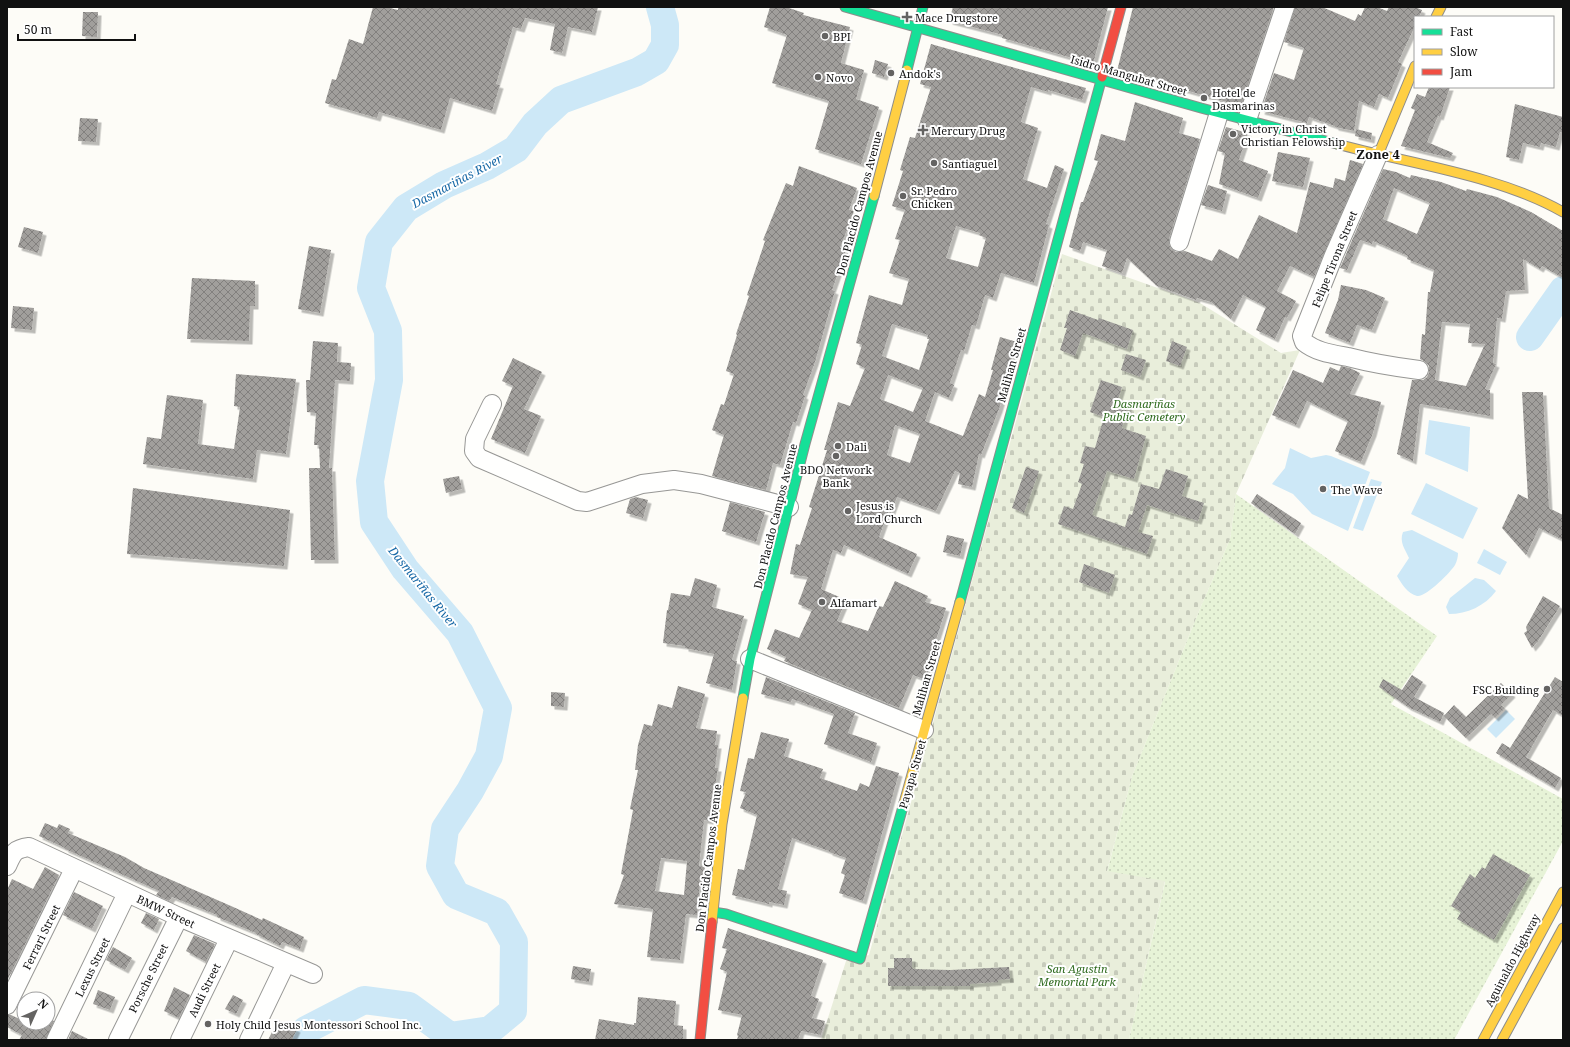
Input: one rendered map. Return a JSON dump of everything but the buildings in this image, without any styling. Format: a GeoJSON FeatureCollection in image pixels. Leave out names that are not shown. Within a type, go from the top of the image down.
{"type":"FeatureCollection","features":[{"type":"Feature","properties":{"kind":"main road","name":"Isidro Mangubat Street"},"geometry":{"type":"LineString","coordinates":[[845,7],[1247,120],[1378,155],[1449,171],[1513,189],[1549,204],[1563,212]]}},
{"type":"Feature","properties":{"kind":"main road","name":"Don Placido Campos Avenue"},"geometry":{"type":"LineString","coordinates":[[700,1040],[722,824],[750,659],[789,507],[923,7]]}},
{"type":"Feature","properties":{"kind":"main road","name":"Malihan Street"},"geometry":{"type":"LineString","coordinates":[[924,730],[958,612],[1121,7]]}},
{"type":"Feature","properties":{"kind":"main road","name":"Felipe Tirona Street"},"geometry":{"type":"LineString","coordinates":[[1378,155],[1414,68]]}},
{"type":"Feature","properties":{"kind":"main road","name":"Payapa Street"},"geometry":{"type":"LineString","coordinates":[[713,912],[726,914],[860,959],[924,730]]}},
{"type":"Feature","properties":{"kind":"main road","name":"Aguinaldo Highway"},"geometry":{"type":"LineString","coordinates":[[1483,1040],[1563,892]]}},
{"type":"Feature","properties":{"kind":"main road"},"geometry":{"type":"LineString","coordinates":[[1502,1040],[1563,928]]}},
{"type":"Feature","properties":{"kind":"street"},"geometry":{"type":"LineString","coordinates":[[1247,120],[1285,7]]}},
{"type":"Feature","properties":{"kind":"street"},"geometry":{"type":"LineString","coordinates":[[1179,242],[1219,112]]}},
{"type":"Feature","properties":{"kind":"street","name":"Felipe Tirona Street"},"geometry":{"type":"LineString","coordinates":[[1378,155],[1334,255],[1302,336],[1304,342],[1312,348],[1329,353],[1373,363],[1419,370]]}},
{"type":"Feature","properties":{"kind":"street"},"geometry":{"type":"LineString","coordinates":[[492,404],[475,439],[474,451],[479,458],[578,502],[587,502],[642,484],[674,480],[701,484],[789,507]]}},
{"type":"Feature","properties":{"kind":"street","name":"Payapa Street"},"geometry":{"type":"LineString","coordinates":[[750,659],[924,730]]}},
{"type":"Feature","properties":{"kind":"street","name":"BMW Street"},"geometry":{"type":"LineString","coordinates":[[7,866],[13,853],[20,848],[29,847],[179,917],[313,974]]}},
{"type":"Feature","properties":{"kind":"street","name":"Ferrari Street"},"geometry":{"type":"LineString","coordinates":[[7,1005],[74,869]]}},
{"type":"Feature","properties":{"kind":"street","name":"Lexus Street"},"geometry":{"type":"LineString","coordinates":[[56,1040],[127,893]]}},
{"type":"Feature","properties":{"kind":"street","name":"Porsche Street"},"geometry":{"type":"LineString","coordinates":[[118,1040],[179,917]]}},
{"type":"Feature","properties":{"kind":"street","name":"Audi Street"},"geometry":{"type":"LineString","coordinates":[[180,1040],[229,939]]}},
{"type":"Feature","properties":{"kind":"street"},"geometry":{"type":"LineString","coordinates":[[249,1040],[286,963]]}},
{"type":"Feature","properties":{"kind":"green space","name":"Dasmariñas Public Cemetery"},"geometry":{"type":"Polygon","coordinates":[[[1062,254],[1200,303],[1281,353],[1300,350],[1236,494],[1230,539],[1132,776],[1107,871],[1165,881],[1129,1039],[821,1040],[846,961],[869,955],[1062,254]]]}},
{"type":"Feature","properties":{"kind":"green space"},"geometry":{"type":"Polygon","coordinates":[[[1236,494],[1437,636],[1391,704],[1563,799],[1563,841],[1454,1040],[1117,1040],[1129,1039],[1165,882],[1107,872],[1132,776],[1230,539],[1236,494]]]}},
{"type":"Feature","properties":{"kind":"water"},"geometry":{"type":"Polygon","coordinates":[[[1429,420],[1470,427],[1468,472],[1425,454],[1429,420]]]}},
{"type":"Feature","properties":{"kind":"water","name":"The Wave"},"geometry":{"type":"Polygon","coordinates":[[[1290,448],[1311,458],[1326,455],[1331,456],[1370,472],[1348,531],[1312,514],[1293,494],[1272,484],[1285,468],[1290,448]]]}},
{"type":"Feature","properties":{"kind":"water"},"geometry":{"type":"Polygon","coordinates":[[[1371,479],[1382,482],[1363,531],[1353,528],[1371,479]]]}},
{"type":"Feature","properties":{"kind":"water"},"geometry":{"type":"Polygon","coordinates":[[[1426,483],[1478,508],[1463,539],[1411,514],[1426,483]]]}},
{"type":"Feature","properties":{"kind":"water"},"geometry":{"type":"Polygon","coordinates":[[[1412,530],[1458,553],[1455,565],[1438,584],[1421,596],[1414,595],[1408,591],[1397,576],[1409,558],[1402,542],[1403,532],[1412,530]]]}},
{"type":"Feature","properties":{"kind":"water"},"geometry":{"type":"Polygon","coordinates":[[[1484,549],[1507,562],[1500,575],[1477,563],[1484,549]]]}},
{"type":"Feature","properties":{"kind":"water"},"geometry":{"type":"Polygon","coordinates":[[[1475,578],[1484,580],[1496,591],[1487,601],[1469,611],[1449,614],[1446,607],[1450,598],[1475,578]]]}},
{"type":"Feature","properties":{"kind":"water"},"geometry":{"type":"Polygon","coordinates":[[[1506,710],[1515,719],[1496,738],[1487,729],[1506,710]]]}},
{"type":"Feature","properties":{"kind":"waterway","name":"Dasmariñas River"},"geometry":{"type":"LineString","coordinates":[[305,1040],[306,1030],[364,1000],[409,1006],[450,1036],[490,1030],[513,1011],[514,942],[497,912],[456,895],[440,866],[445,829],[470,791],[489,756],[498,708],[460,633],[405,569],[374,522],[370,481],[389,380],[388,331],[371,288],[379,242],[406,208],[444,185],[487,166],[516,149],[535,124],[561,100],[637,72],[656,61],[665,45],[665,25],[660,7]]}},
{"type":"Feature","properties":{"kind":"waterway"},"geometry":{"type":"LineString","coordinates":[[1530,337],[1563,290]]}},
{"type":"Feature","properties":{"kind":"traffic: fast"},"geometry":{"type":"LineString","coordinates":[[845,7],[1201,108],[1337,144]]}},
{"type":"Feature","properties":{"kind":"traffic: fast"},"geometry":{"type":"LineString","coordinates":[[907,70],[923,7]]}},
{"type":"Feature","properties":{"kind":"traffic: fast"},"geometry":{"type":"LineString","coordinates":[[960,602],[1102,77]]}},
{"type":"Feature","properties":{"kind":"traffic: fast"},"geometry":{"type":"LineString","coordinates":[[743,698],[750,659],[805,444],[874,196]]}},
{"type":"Feature","properties":{"kind":"traffic: fast"},"geometry":{"type":"LineString","coordinates":[[713,912],[726,914],[860,959],[904,803]]}},
{"type":"Feature","properties":{"kind":"traffic: slow"},"geometry":{"type":"LineString","coordinates":[[1436,16],[1441,7]]}},
{"type":"Feature","properties":{"kind":"traffic: slow"},"geometry":{"type":"LineString","coordinates":[[1378,155],[1414,68]]}},
{"type":"Feature","properties":{"kind":"traffic: slow"},"geometry":{"type":"LineString","coordinates":[[874,196],[907,70]]}},
{"type":"Feature","properties":{"kind":"traffic: slow"},"geometry":{"type":"LineString","coordinates":[[1337,144],[1482,179],[1538,199],[1563,212]]}},
{"type":"Feature","properties":{"kind":"traffic: slow"},"geometry":{"type":"LineString","coordinates":[[904,803],[960,602]]}},
{"type":"Feature","properties":{"kind":"traffic: slow"},"geometry":{"type":"LineString","coordinates":[[712,922],[722,824],[743,698]]}},
{"type":"Feature","properties":{"kind":"traffic: slow"},"geometry":{"type":"LineString","coordinates":[[1483,1040],[1563,892]]}},
{"type":"Feature","properties":{"kind":"traffic: slow"},"geometry":{"type":"LineString","coordinates":[[1502,1040],[1563,928]]}},
{"type":"Feature","properties":{"kind":"traffic: jam"},"geometry":{"type":"LineString","coordinates":[[1102,77],[1121,7]]}},
{"type":"Feature","properties":{"kind":"traffic: jam"},"geometry":{"type":"LineString","coordinates":[[700,1040],[712,922]]}},
{"type":"Feature","properties":{"kind":"place","name":"Mace Drugstore"},"geometry":{"type":"Point","coordinates":[907,17]}},
{"type":"Feature","properties":{"kind":"place","name":"BPI"},"geometry":{"type":"Point","coordinates":[825,36]}},
{"type":"Feature","properties":{"kind":"place","name":"Andok's"},"geometry":{"type":"Point","coordinates":[891,73]}},
{"type":"Feature","properties":{"kind":"place","name":"Novo"},"geometry":{"type":"Point","coordinates":[818,77]}},
{"type":"Feature","properties":{"kind":"place","name":"Hotel de Dasmarinas"},"geometry":{"type":"Point","coordinates":[1204,98]}},
{"type":"Feature","properties":{"kind":"place","name":"Mercury Drug"},"geometry":{"type":"Point","coordinates":[923,130]}},
{"type":"Feature","properties":{"kind":"place","name":"Victory in Christ Christian Felowship"},"geometry":{"type":"Point","coordinates":[1233,134]}},
{"type":"Feature","properties":{"kind":"place","name":"Santiaguel"},"geometry":{"type":"Point","coordinates":[934,163]}},
{"type":"Feature","properties":{"kind":"place","name":"Sr. Pedro Chicken"},"geometry":{"type":"Point","coordinates":[903,196]}},
{"type":"Feature","properties":{"kind":"place","name":"Dali"},"geometry":{"type":"Point","coordinates":[838,446]}},
{"type":"Feature","properties":{"kind":"place","name":"BDO Network Bank"},"geometry":{"type":"Point","coordinates":[836,456]}},
{"type":"Feature","properties":{"kind":"place","name":"The Wave"},"geometry":{"type":"Point","coordinates":[1323,489]}},
{"type":"Feature","properties":{"kind":"place","name":"Jesus is Lord Church"},"geometry":{"type":"Point","coordinates":[848,511]}},
{"type":"Feature","properties":{"kind":"place","name":"Alfamart"},"geometry":{"type":"Point","coordinates":[822,602]}},
{"type":"Feature","properties":{"kind":"place","name":"FSC Building"},"geometry":{"type":"Point","coordinates":[1547,689]}},
{"type":"Feature","properties":{"kind":"place","name":"Holy Child Jesus Montessori School Inc."},"geometry":{"type":"Point","coordinates":[208,1024]}},
{"type":"Feature","properties":{"kind":"district","name":"Zone 4"},"geometry":{"type":"Point","coordinates":[1378,154]}},
{"type":"Feature","properties":{"kind":"park label","name":"San Agustin Memorial Park"},"geometry":{"type":"Point","coordinates":[1077,974]}}]}
